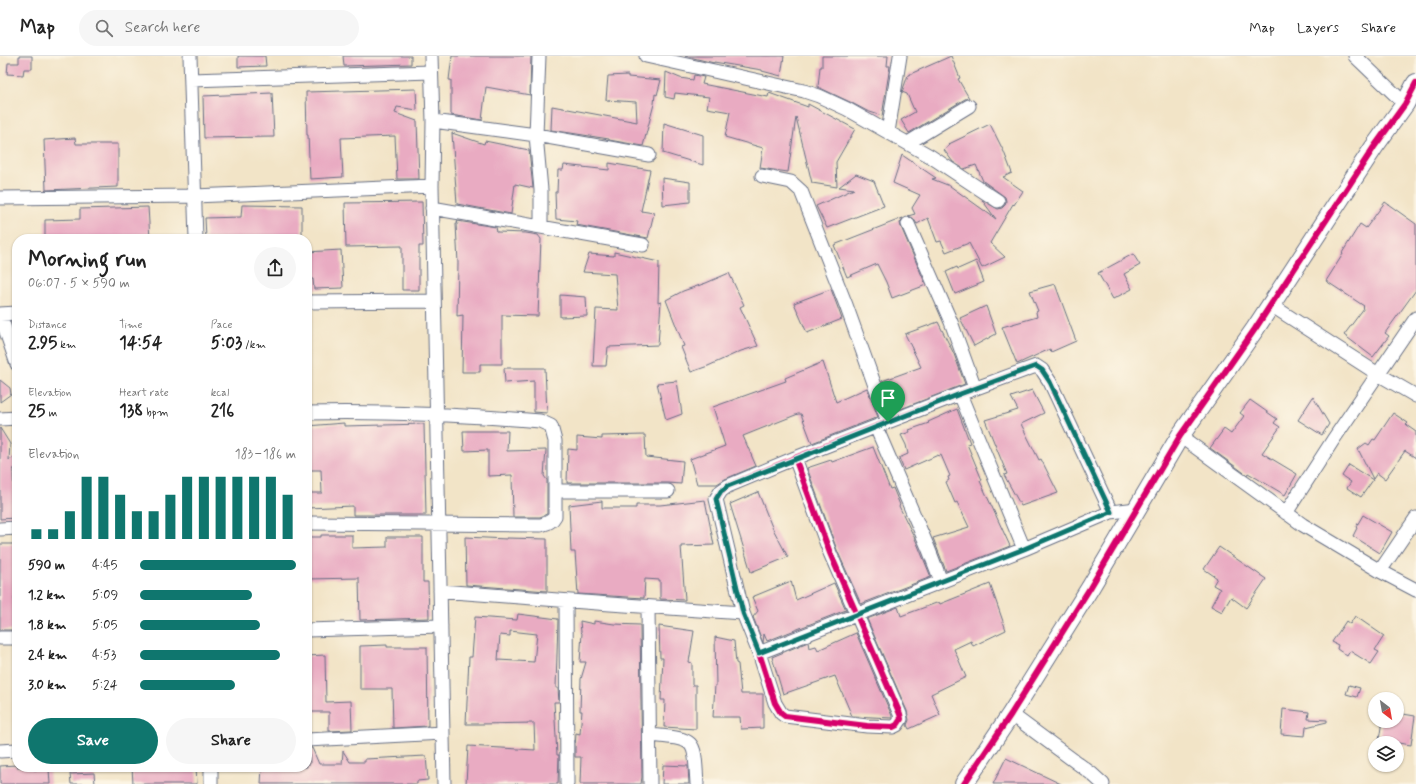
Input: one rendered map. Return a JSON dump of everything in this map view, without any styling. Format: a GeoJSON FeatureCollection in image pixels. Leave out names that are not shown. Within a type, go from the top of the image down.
{"type":"FeatureCollection","features":[{"type":"Feature","properties":{"kind":"street"},"geometry":{"type":"LineString","coordinates":[[190,56],[196,234]]}},
{"type":"Feature","properties":{"kind":"street"},"geometry":{"type":"LineString","coordinates":[[431,56],[433,121],[432,208],[444,784]]}},
{"type":"Feature","properties":{"kind":"street"},"geometry":{"type":"LineString","coordinates":[[539,56],[536,135],[541,190],[541,226]]}},
{"type":"Feature","properties":{"kind":"street"},"geometry":{"type":"LineString","coordinates":[[646,56],[669,58],[804,90],[819,96],[847,109],[908,143],[998,201]]}},
{"type":"Feature","properties":{"kind":"street"},"geometry":{"type":"LineString","coordinates":[[888,132],[900,56]]}},
{"type":"Feature","properties":{"kind":"street"},"geometry":{"type":"LineString","coordinates":[[1355,56],[1405,104]]}},
{"type":"Feature","properties":{"kind":"street"},"geometry":{"type":"LineString","coordinates":[[191,80],[431,72]]}},
{"type":"Feature","properties":{"kind":"street"},"geometry":{"type":"LineString","coordinates":[[964,784],[1011,714],[1090,588],[1180,436],[1271,305],[1374,147],[1405,104],[1416,82]]}},
{"type":"Feature","properties":{"kind":"street"},"geometry":{"type":"LineString","coordinates":[[908,143],[969,106]]}},
{"type":"Feature","properties":{"kind":"street"},"geometry":{"type":"LineString","coordinates":[[433,121],[536,135],[649,155]]}},
{"type":"Feature","properties":{"kind":"street"},"geometry":{"type":"LineString","coordinates":[[762,176],[791,182],[801,191],[846,305],[888,422]]}},
{"type":"Feature","properties":{"kind":"street"},"geometry":{"type":"LineString","coordinates":[[0,198],[194,196],[432,186]]}},
{"type":"Feature","properties":{"kind":"street"},"geometry":{"type":"LineString","coordinates":[[432,208],[644,245]]}},
{"type":"Feature","properties":{"kind":"street"},"geometry":{"type":"LineString","coordinates":[[908,224],[952,322],[975,388]]}},
{"type":"Feature","properties":{"kind":"street"},"geometry":{"type":"LineString","coordinates":[[312,302],[434,301]]}},
{"type":"Feature","properties":{"kind":"street"},"geometry":{"type":"LineString","coordinates":[[1271,305],[1378,374],[1416,396]]}},
{"type":"Feature","properties":{"kind":"street"},"geometry":{"type":"LineString","coordinates":[[12,313],[0,314],[12,349]]}},
{"type":"Feature","properties":{"kind":"street"},"geometry":{"type":"LineString","coordinates":[[1286,513],[1416,318]]}},
{"type":"Feature","properties":{"kind":"street"},"geometry":{"type":"LineString","coordinates":[[795,458],[830,553],[901,719],[897,725],[893,727],[866,726],[785,716],[781,713],[775,702],[759,653],[743,613],[716,499],[721,491],[728,486],[795,458],[975,388],[1036,366],[1042,370],[1050,382],[1111,512]]}},
{"type":"Feature","properties":{"kind":"street"},"geometry":{"type":"LineString","coordinates":[[960,394],[1024,549]]}},
{"type":"Feature","properties":{"kind":"street"},"geometry":{"type":"LineString","coordinates":[[312,413],[436,414],[540,421],[547,423],[552,429],[555,441],[554,516],[553,520],[550,522],[541,525],[312,523]]}},
{"type":"Feature","properties":{"kind":"street"},"geometry":{"type":"LineString","coordinates":[[0,419],[12,418]]}},
{"type":"Feature","properties":{"kind":"street"},"geometry":{"type":"LineString","coordinates":[[876,427],[941,581]]}},
{"type":"Feature","properties":{"kind":"street"},"geometry":{"type":"LineString","coordinates":[[1180,436],[1303,525],[1380,571],[1416,590]]}},
{"type":"Feature","properties":{"kind":"street"},"geometry":{"type":"LineString","coordinates":[[555,491],[668,490]]}},
{"type":"Feature","properties":{"kind":"street"},"geometry":{"type":"LineString","coordinates":[[759,653],[1024,549],[1111,512],[1137,508]]}},
{"type":"Feature","properties":{"kind":"street"},"geometry":{"type":"LineString","coordinates":[[1380,571],[1416,518]]}},
{"type":"Feature","properties":{"kind":"street"},"geometry":{"type":"LineString","coordinates":[[0,529],[12,528]]}},
{"type":"Feature","properties":{"kind":"street"},"geometry":{"type":"LineString","coordinates":[[440,591],[743,613]]}},
{"type":"Feature","properties":{"kind":"street"},"geometry":{"type":"LineString","coordinates":[[566,601],[567,784]]}},
{"type":"Feature","properties":{"kind":"street"},"geometry":{"type":"LineString","coordinates":[[648,607],[650,784]]}},
{"type":"Feature","properties":{"kind":"street"},"geometry":{"type":"LineString","coordinates":[[312,630],[441,626]]}},
{"type":"Feature","properties":{"kind":"street"},"geometry":{"type":"LineString","coordinates":[[0,638],[12,638]]}},
{"type":"Feature","properties":{"kind":"street"},"geometry":{"type":"LineString","coordinates":[[1011,714],[1092,774],[1103,784]]}},
{"type":"Feature","properties":{"kind":"street"},"geometry":{"type":"LineString","coordinates":[[312,740],[443,734]]}},
{"type":"Feature","properties":{"kind":"street"},"geometry":{"type":"LineString","coordinates":[[650,735],[684,739],[689,742],[695,752],[697,784]]}},
{"type":"Feature","properties":{"kind":"street"},"geometry":{"type":"LineString","coordinates":[[0,751],[12,750]]}},
{"type":"Feature","properties":{"kind":"street"},"geometry":{"type":"LineString","coordinates":[[211,772],[211,784]]}},
{"type":"Feature","properties":{"kind":"building"},"geometry":{"type":"Polygon","coordinates":[[[19,56],[32,56],[32,69],[24,69],[23,75],[7,74],[8,63],[19,63],[19,56]]]}},
{"type":"Feature","properties":{"kind":"building"},"geometry":{"type":"Polygon","coordinates":[[[238,56],[265,56],[266,66],[238,67],[238,56]]]}},
{"type":"Feature","properties":{"kind":"building"},"geometry":{"type":"Polygon","coordinates":[[[343,56],[411,56],[411,64],[344,66],[343,56]]]}},
{"type":"Feature","properties":{"kind":"building"},"geometry":{"type":"Polygon","coordinates":[[[452,56],[531,56],[530,95],[486,87],[482,120],[451,115],[451,80],[449,80],[452,56]]]}},
{"type":"Feature","properties":{"kind":"building"},"geometry":{"type":"Polygon","coordinates":[[[685,56],[784,56],[781,76],[762,70],[714,63],[685,56]]]}},
{"type":"Feature","properties":{"kind":"building"},"geometry":{"type":"Polygon","coordinates":[[[822,56],[888,56],[887,66],[890,66],[882,116],[867,111],[818,87],[820,67],[822,67],[822,56]]]}},
{"type":"Feature","properties":{"kind":"building"},"geometry":{"type":"Polygon","coordinates":[[[951,56],[960,78],[958,79],[969,98],[909,133],[901,120],[915,112],[907,94],[902,92],[908,75],[951,56]]]}},
{"type":"Feature","properties":{"kind":"building"},"geometry":{"type":"Polygon","coordinates":[[[666,72],[680,78],[693,80],[694,75],[704,77],[702,84],[768,97],[769,93],[808,107],[808,104],[855,129],[836,162],[837,187],[812,183],[796,117],[788,172],[760,168],[763,148],[725,137],[730,112],[707,108],[709,97],[675,93],[674,99],[665,97],[666,72]]]}},
{"type":"Feature","properties":{"kind":"building"},"geometry":{"type":"Polygon","coordinates":[[[628,75],[628,77],[661,80],[657,95],[655,94],[654,104],[643,146],[551,130],[552,106],[637,122],[636,102],[606,100],[608,76],[628,75]]]}},
{"type":"Feature","properties":{"kind":"building"},"geometry":{"type":"Polygon","coordinates":[[[416,89],[417,110],[397,107],[395,113],[417,121],[419,179],[397,179],[395,136],[341,138],[343,177],[310,179],[306,92],[416,89]]]}},
{"type":"Feature","properties":{"kind":"building"},"geometry":{"type":"Polygon","coordinates":[[[272,93],[274,137],[204,138],[203,96],[272,93]]]}},
{"type":"Feature","properties":{"kind":"building"},"geometry":{"type":"Polygon","coordinates":[[[664,123],[703,135],[703,165],[663,153],[664,123]]]}},
{"type":"Feature","properties":{"kind":"building"},"geometry":{"type":"Polygon","coordinates":[[[990,124],[1004,152],[1012,173],[1003,177],[1023,191],[1014,205],[1013,204],[990,243],[1005,257],[982,268],[969,243],[946,252],[941,241],[937,242],[928,218],[917,224],[913,218],[908,216],[915,214],[912,208],[920,195],[893,183],[902,155],[936,178],[932,179],[950,186],[996,219],[982,200],[998,209],[1005,205],[1005,197],[983,181],[976,165],[964,169],[953,162],[944,150],[950,145],[949,144],[990,124]]]}},
{"type":"Feature","properties":{"kind":"building"},"geometry":{"type":"Polygon","coordinates":[[[452,133],[484,144],[485,141],[529,150],[533,188],[515,184],[511,214],[457,204],[452,133]]]}},
{"type":"Feature","properties":{"kind":"building"},"geometry":{"type":"Polygon","coordinates":[[[75,138],[76,144],[118,144],[118,187],[46,190],[44,140],[75,138]]]}},
{"type":"Feature","properties":{"kind":"building"},"geometry":{"type":"Polygon","coordinates":[[[609,163],[650,170],[641,211],[654,213],[648,238],[576,225],[577,221],[556,219],[555,192],[557,192],[558,170],[563,170],[564,165],[609,170],[609,163]]]}},
{"type":"Feature","properties":{"kind":"building"},"geometry":{"type":"Polygon","coordinates":[[[856,174],[874,181],[884,206],[827,228],[816,206],[854,189],[839,187],[856,174]]]}},
{"type":"Feature","properties":{"kind":"building"},"geometry":{"type":"Polygon","coordinates":[[[662,178],[690,182],[690,202],[663,205],[662,178]]]}},
{"type":"Feature","properties":{"kind":"building"},"geometry":{"type":"Polygon","coordinates":[[[422,202],[423,246],[419,246],[419,290],[402,290],[402,246],[346,247],[345,203],[422,202]]]}},
{"type":"Feature","properties":{"kind":"building"},"geometry":{"type":"Polygon","coordinates":[[[1385,202],[1416,224],[1416,290],[1385,333],[1389,336],[1373,357],[1344,335],[1364,306],[1326,281],[1360,224],[1366,228],[1385,202]]]}},
{"type":"Feature","properties":{"kind":"building"},"geometry":{"type":"Polygon","coordinates":[[[242,205],[302,206],[302,234],[206,234],[205,218],[241,217],[242,205]]]}},
{"type":"Feature","properties":{"kind":"building"},"geometry":{"type":"Polygon","coordinates":[[[148,207],[150,234],[45,234],[45,220],[80,219],[80,209],[148,207]]]}},
{"type":"Feature","properties":{"kind":"building"},"geometry":{"type":"Polygon","coordinates":[[[903,218],[900,223],[901,227],[926,285],[892,298],[877,264],[847,277],[834,245],[903,218]]]}},
{"type":"Feature","properties":{"kind":"building"},"geometry":{"type":"Polygon","coordinates":[[[457,221],[496,227],[497,232],[538,235],[541,239],[538,316],[502,315],[502,364],[480,364],[480,372],[462,372],[463,315],[457,316],[457,221]]]}},
{"type":"Feature","properties":{"kind":"building"},"geometry":{"type":"Polygon","coordinates":[[[341,250],[343,288],[314,289],[312,279],[312,252],[341,250]]]}},
{"type":"Feature","properties":{"kind":"building"},"geometry":{"type":"Polygon","coordinates":[[[614,252],[659,262],[658,303],[661,302],[658,345],[608,347],[606,366],[593,366],[596,309],[618,310],[615,274],[583,272],[589,254],[614,256],[614,252]]]}},
{"type":"Feature","properties":{"kind":"building"},"geometry":{"type":"Polygon","coordinates":[[[1133,254],[1140,265],[1124,274],[1132,289],[1113,299],[1098,273],[1133,254]]]}},
{"type":"Feature","properties":{"kind":"building"},"geometry":{"type":"Polygon","coordinates":[[[976,261],[984,282],[955,294],[946,272],[957,267],[958,269],[976,261]]]}},
{"type":"Feature","properties":{"kind":"building"},"geometry":{"type":"Polygon","coordinates":[[[729,273],[744,305],[740,307],[758,346],[741,351],[691,372],[681,347],[684,346],[666,300],[683,291],[729,273]]]}},
{"type":"Feature","properties":{"kind":"building"},"geometry":{"type":"Polygon","coordinates":[[[1055,284],[1076,341],[1051,352],[1050,349],[1017,364],[1002,327],[1037,317],[1036,312],[1038,311],[1030,291],[1055,284]]]}},
{"type":"Feature","properties":{"kind":"building"},"geometry":{"type":"Polygon","coordinates":[[[831,289],[842,319],[807,333],[794,303],[831,289]]]}},
{"type":"Feature","properties":{"kind":"building"},"geometry":{"type":"Polygon","coordinates":[[[560,295],[586,297],[587,316],[560,317],[560,295]]]}},
{"type":"Feature","properties":{"kind":"building"},"geometry":{"type":"Polygon","coordinates":[[[986,306],[996,334],[974,346],[960,318],[986,306]]]}},
{"type":"Feature","properties":{"kind":"building"},"geometry":{"type":"Polygon","coordinates":[[[938,322],[954,354],[965,384],[893,412],[882,381],[921,367],[905,334],[938,322]]]}},
{"type":"Feature","properties":{"kind":"building"},"geometry":{"type":"Polygon","coordinates":[[[823,362],[836,402],[867,388],[878,417],[812,443],[801,414],[798,414],[743,436],[756,466],[717,484],[697,484],[690,459],[725,446],[713,407],[786,381],[785,378],[823,362]]]}},
{"type":"Feature","properties":{"kind":"building"},"geometry":{"type":"Polygon","coordinates":[[[504,368],[545,368],[547,413],[534,412],[534,381],[505,383],[504,368]]]}},
{"type":"Feature","properties":{"kind":"building"},"geometry":{"type":"Polygon","coordinates":[[[0,380],[10,388],[11,394],[0,402],[0,380]]]}},
{"type":"Feature","properties":{"kind":"building"},"geometry":{"type":"Polygon","coordinates":[[[677,381],[682,414],[666,420],[657,383],[677,381]]]}},
{"type":"Feature","properties":{"kind":"building"},"geometry":{"type":"Polygon","coordinates":[[[1032,390],[1044,413],[1021,424],[1058,493],[1021,506],[1004,475],[1007,474],[985,420],[1018,410],[1011,397],[1032,390]]]}},
{"type":"Feature","properties":{"kind":"building"},"geometry":{"type":"Polygon","coordinates":[[[1313,397],[1329,424],[1322,435],[1298,420],[1313,397]]]}},
{"type":"Feature","properties":{"kind":"building"},"geometry":{"type":"Polygon","coordinates":[[[1250,400],[1277,419],[1274,423],[1280,427],[1262,453],[1297,474],[1285,495],[1248,473],[1247,475],[1210,448],[1224,429],[1231,434],[1244,416],[1240,413],[1250,400]]]}},
{"type":"Feature","properties":{"kind":"building"},"geometry":{"type":"Polygon","coordinates":[[[957,409],[970,443],[967,444],[982,480],[980,481],[1010,546],[946,571],[933,538],[969,527],[957,502],[955,503],[946,482],[949,480],[948,477],[950,476],[941,455],[904,470],[899,458],[908,454],[906,445],[901,435],[957,409]]]}},
{"type":"Feature","properties":{"kind":"building"},"geometry":{"type":"Polygon","coordinates":[[[1393,413],[1408,423],[1406,425],[1416,432],[1416,458],[1405,451],[1385,479],[1377,473],[1373,479],[1358,449],[1366,443],[1369,445],[1373,439],[1375,440],[1393,413]]]}},
{"type":"Feature","properties":{"kind":"building"},"geometry":{"type":"Polygon","coordinates":[[[344,423],[344,426],[424,424],[426,515],[353,515],[353,506],[312,508],[312,493],[322,493],[321,470],[312,470],[312,426],[344,423]]]}},
{"type":"Feature","properties":{"kind":"building"},"geometry":{"type":"Polygon","coordinates":[[[0,428],[10,444],[9,460],[12,458],[12,518],[0,519],[0,428]]]}},
{"type":"Feature","properties":{"kind":"building"},"geometry":{"type":"Polygon","coordinates":[[[463,431],[508,431],[507,451],[546,450],[544,476],[547,480],[547,514],[540,517],[513,517],[512,475],[488,476],[488,450],[464,451],[463,431]]]}},
{"type":"Feature","properties":{"kind":"building"},"geometry":{"type":"Polygon","coordinates":[[[645,435],[646,457],[683,461],[681,484],[567,483],[568,449],[577,450],[577,437],[602,439],[602,436],[645,435]]]}},
{"type":"Feature","properties":{"kind":"building"},"geometry":{"type":"Polygon","coordinates":[[[873,447],[890,489],[893,488],[900,505],[899,506],[917,543],[931,577],[861,604],[837,550],[807,468],[831,460],[832,462],[873,447]]]}},
{"type":"Feature","properties":{"kind":"building"},"geometry":{"type":"Polygon","coordinates":[[[1349,465],[1373,480],[1361,497],[1347,488],[1351,482],[1342,476],[1349,465]]]}},
{"type":"Feature","properties":{"kind":"building"},"geometry":{"type":"Polygon","coordinates":[[[758,492],[772,527],[788,557],[751,572],[730,504],[758,492]]]}},
{"type":"Feature","properties":{"kind":"building"},"geometry":{"type":"Polygon","coordinates":[[[705,500],[714,545],[681,546],[685,600],[660,599],[660,580],[645,579],[644,598],[578,594],[575,552],[571,552],[569,505],[602,501],[602,508],[636,508],[636,505],[660,505],[705,500]]]}},
{"type":"Feature","properties":{"kind":"building"},"geometry":{"type":"Polygon","coordinates":[[[1363,515],[1392,532],[1380,553],[1353,536],[1363,515]]]}},
{"type":"Feature","properties":{"kind":"building"},"geometry":{"type":"Polygon","coordinates":[[[321,535],[352,535],[352,548],[387,547],[387,537],[423,537],[423,582],[428,582],[429,618],[360,620],[359,578],[312,579],[312,537],[321,537],[321,535]]]}},
{"type":"Feature","properties":{"kind":"building"},"geometry":{"type":"Polygon","coordinates":[[[465,537],[547,539],[547,591],[466,585],[465,537]]]}},
{"type":"Feature","properties":{"kind":"building"},"geometry":{"type":"Polygon","coordinates":[[[0,544],[12,544],[12,630],[0,630],[0,544]]]}},
{"type":"Feature","properties":{"kind":"building"},"geometry":{"type":"Polygon","coordinates":[[[1219,547],[1266,579],[1246,608],[1231,597],[1222,612],[1211,606],[1220,589],[1213,585],[1217,578],[1204,569],[1219,547]]]}},
{"type":"Feature","properties":{"kind":"building"},"geometry":{"type":"Polygon","coordinates":[[[791,581],[796,600],[834,583],[846,610],[767,641],[764,634],[763,643],[753,617],[758,611],[752,597],[791,581]]]}},
{"type":"Feature","properties":{"kind":"building"},"geometry":{"type":"Polygon","coordinates":[[[990,584],[1006,630],[973,646],[971,641],[954,649],[966,677],[931,694],[940,715],[909,729],[907,725],[909,720],[907,711],[867,619],[898,607],[901,616],[939,602],[940,604],[990,584]]]}},
{"type":"Feature","properties":{"kind":"building"},"geometry":{"type":"Polygon","coordinates":[[[518,614],[558,619],[556,688],[558,688],[559,702],[554,702],[557,755],[559,755],[558,784],[466,784],[468,746],[535,750],[534,723],[466,724],[469,657],[472,657],[475,617],[517,620],[518,614]],[[510,631],[510,636],[500,635],[498,660],[534,662],[537,634],[510,631]]]}},
{"type":"Feature","properties":{"kind":"building"},"geometry":{"type":"Polygon","coordinates":[[[1355,616],[1384,636],[1375,650],[1379,652],[1371,664],[1350,651],[1347,656],[1337,649],[1338,645],[1332,642],[1346,621],[1350,624],[1355,616]]]}},
{"type":"Feature","properties":{"kind":"building"},"geometry":{"type":"Polygon","coordinates":[[[580,621],[594,624],[594,621],[614,624],[640,625],[641,784],[580,784],[581,757],[575,757],[575,748],[576,733],[580,734],[582,711],[580,711],[581,679],[586,662],[580,662],[582,633],[580,621]]]}},
{"type":"Feature","properties":{"kind":"building"},"geometry":{"type":"Polygon","coordinates":[[[659,626],[694,631],[689,662],[692,663],[692,685],[696,685],[696,729],[664,727],[665,700],[661,700],[663,658],[660,658],[659,626]]]}},
{"type":"Feature","properties":{"kind":"building"},"geometry":{"type":"Polygon","coordinates":[[[856,633],[892,718],[852,716],[835,676],[783,694],[772,657],[808,642],[809,648],[816,646],[818,650],[856,633]]]}},
{"type":"Feature","properties":{"kind":"building"},"geometry":{"type":"Polygon","coordinates":[[[715,637],[734,641],[741,694],[763,694],[763,728],[741,729],[740,717],[713,717],[715,685],[716,686],[715,637]]]}},
{"type":"Feature","properties":{"kind":"building"},"geometry":{"type":"Polygon","coordinates":[[[387,645],[387,647],[427,647],[428,726],[393,728],[392,689],[360,689],[360,646],[387,645]]]}},
{"type":"Feature","properties":{"kind":"building"},"geometry":{"type":"Polygon","coordinates":[[[325,655],[326,702],[351,701],[352,730],[329,731],[329,712],[312,712],[312,656],[325,655]]]}},
{"type":"Feature","properties":{"kind":"building"},"geometry":{"type":"Polygon","coordinates":[[[1349,685],[1360,688],[1357,697],[1346,694],[1349,685]]]}},
{"type":"Feature","properties":{"kind":"building"},"geometry":{"type":"Polygon","coordinates":[[[1283,709],[1309,712],[1308,719],[1327,720],[1327,722],[1306,727],[1305,736],[1281,734],[1283,709]]]}},
{"type":"Feature","properties":{"kind":"building"},"geometry":{"type":"Polygon","coordinates":[[[1404,714],[1415,716],[1411,745],[1404,744],[1404,736],[1380,736],[1381,728],[1404,728],[1404,714]]]}},
{"type":"Feature","properties":{"kind":"building"},"geometry":{"type":"Polygon","coordinates":[[[312,748],[319,764],[342,764],[343,751],[350,762],[365,762],[365,759],[426,756],[428,780],[417,781],[417,784],[261,784],[262,772],[312,772],[312,748]]]}},
{"type":"Feature","properties":{"kind":"building"},"geometry":{"type":"Polygon","coordinates":[[[1006,758],[1061,784],[993,784],[1006,758]]]}},
{"type":"Feature","properties":{"kind":"building"},"geometry":{"type":"Polygon","coordinates":[[[12,765],[12,772],[49,772],[50,784],[0,784],[0,766],[12,765]]]}},
{"type":"Feature","properties":{"kind":"building"},"geometry":{"type":"Polygon","coordinates":[[[663,765],[688,766],[689,784],[662,784],[663,765]]]}},
{"type":"Feature","properties":{"kind":"building"},"geometry":{"type":"Polygon","coordinates":[[[132,772],[196,772],[197,784],[133,784],[132,772]]]}},
{"type":"Feature","properties":{"kind":"building"},"geometry":{"type":"Polygon","coordinates":[[[94,773],[95,784],[71,784],[70,774],[94,773]]]}},
{"type":"Feature","properties":{"kind":"cycle path"},"geometry":{"type":"LineString","coordinates":[[964,784],[1011,714],[1090,588],[1180,436],[1255,329],[1374,147],[1405,104],[1416,83]]}},
{"type":"Feature","properties":{"kind":"cycle path"},"geometry":{"type":"LineString","coordinates":[[795,458],[830,553],[901,719],[897,725],[893,727],[867,726],[785,716],[781,713],[775,703],[759,653],[743,613],[716,499],[721,491],[728,486],[795,458],[1036,366],[1042,370],[1050,382],[1111,512]]}},
{"type":"Feature","properties":{"kind":"route"},"geometry":{"type":"LineString","coordinates":[[1036,366],[1042,370],[1050,382],[1111,512],[1024,549],[759,653],[743,613],[716,499],[718,495],[728,486],[888,422],[1036,366]]}}]}
